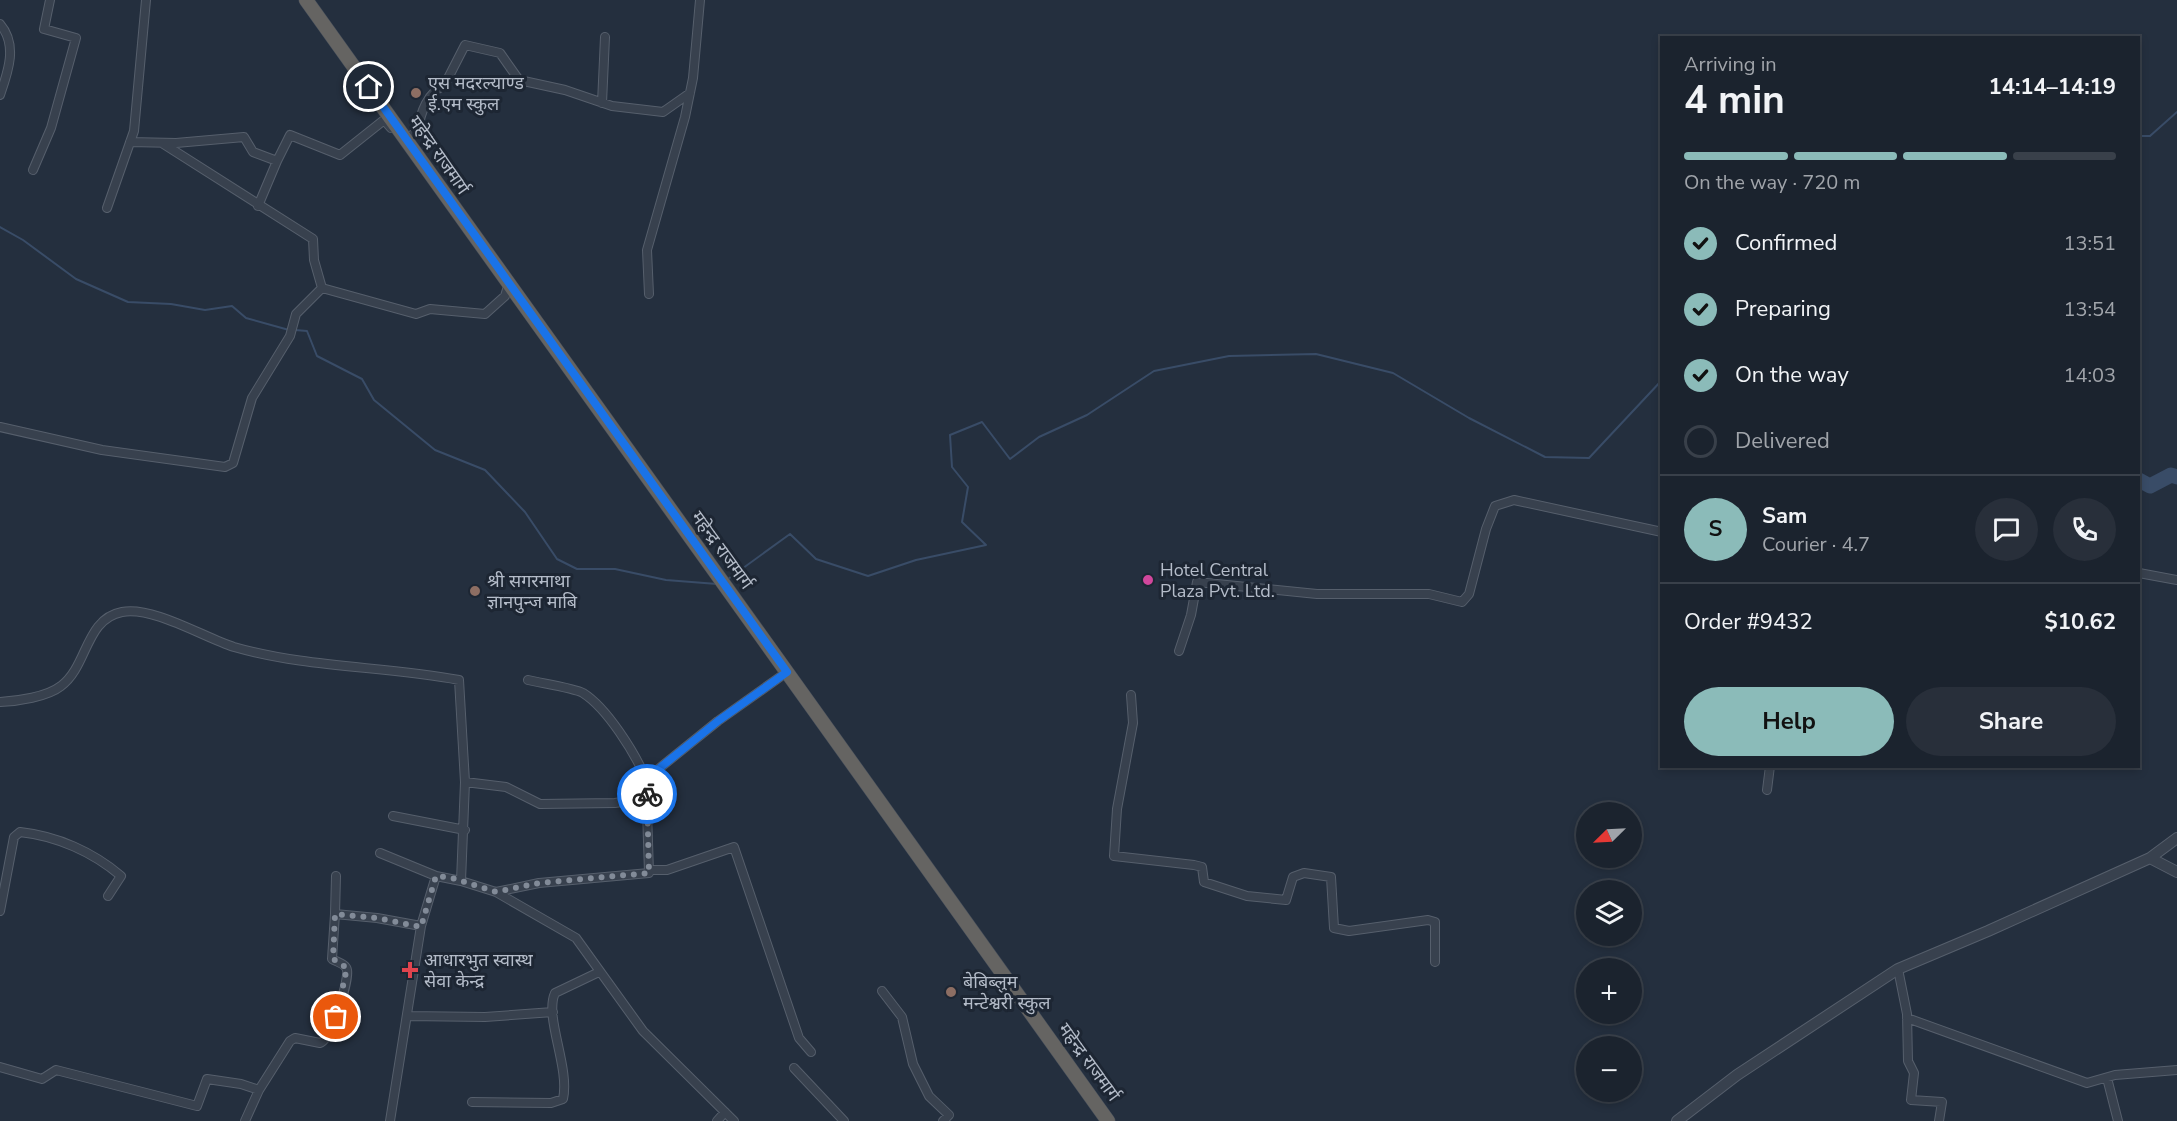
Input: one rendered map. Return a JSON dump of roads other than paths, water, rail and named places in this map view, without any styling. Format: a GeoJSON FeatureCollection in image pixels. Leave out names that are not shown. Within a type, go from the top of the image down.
{"type":"FeatureCollection","features":[{"type":"Feature","properties":{"kind":"highway","name":"महेन्द्र राजमार्ग"},"geometry":{"type":"LineString","coordinates":[[306,0],[418,160],[509,283],[1108,1121]]}},
{"type":"Feature","properties":{"kind":"street"},"geometry":{"type":"LineString","coordinates":[[33,170],[51,128],[76,38],[44,29],[50,0]]}},
{"type":"Feature","properties":{"kind":"street"},"geometry":{"type":"LineString","coordinates":[[107,208],[134,131],[146,0]]}},
{"type":"Feature","properties":{"kind":"street"},"geometry":{"type":"LineString","coordinates":[[649,294],[647,250],[690,93],[700,0]]}},
{"type":"Feature","properties":{"kind":"street"},"geometry":{"type":"LineString","coordinates":[[0,24],[5,30],[11,51],[9,70],[0,95]]}},
{"type":"Feature","properties":{"kind":"street"},"geometry":{"type":"LineString","coordinates":[[602,103],[605,37]]}},
{"type":"Feature","properties":{"kind":"street"},"geometry":{"type":"LineString","coordinates":[[406,140],[418,130],[420,113],[438,88],[444,86],[465,45],[500,53],[519,80],[566,90],[602,103],[663,112],[690,93]]}},
{"type":"Feature","properties":{"kind":"street"},"geometry":{"type":"LineString","coordinates":[[258,206],[290,135],[340,155],[384,120],[418,160]]}},
{"type":"Feature","properties":{"kind":"street"},"geometry":{"type":"LineString","coordinates":[[130,141],[162,143],[244,137],[253,152],[277,161]]}},
{"type":"Feature","properties":{"kind":"street"},"geometry":{"type":"LineString","coordinates":[[162,143],[313,239],[314,260],[322,288]]}},
{"type":"Feature","properties":{"kind":"street"},"geometry":{"type":"LineString","coordinates":[[322,288],[416,314],[430,309],[484,314],[505,296],[509,283]]}},
{"type":"Feature","properties":{"kind":"street"},"geometry":{"type":"LineString","coordinates":[[0,427],[102,450],[225,467],[233,463],[252,398],[290,336],[296,314],[322,288]]}},
{"type":"Feature","properties":{"kind":"street"},"geometry":{"type":"LineString","coordinates":[[1179,651],[1191,615],[1197,582],[1317,594],[1429,594],[1462,602],[1469,594],[1486,529],[1495,506],[1514,500],[1660,532]]}},
{"type":"Feature","properties":{"kind":"street"},"geometry":{"type":"LineString","coordinates":[[2140,573],[2177,580]]}},
{"type":"Feature","properties":{"kind":"street"},"geometry":{"type":"LineString","coordinates":[[0,702],[60,688],[73,673],[101,621],[123,611],[137,612],[172,621],[200,635],[237,648],[286,658],[459,680],[465,782],[465,830],[461,881]]}},
{"type":"Feature","properties":{"kind":"street"},"geometry":{"type":"LineString","coordinates":[[646,779],[718,721],[787,672]]}},
{"type":"Feature","properties":{"kind":"street"},"geometry":{"type":"LineString","coordinates":[[496,892],[539,883],[649,873],[646,779],[624,739],[587,697],[574,690],[528,680]]}},
{"type":"Feature","properties":{"kind":"street"},"geometry":{"type":"LineString","coordinates":[[1131,695],[1132,723],[1117,809],[1114,856],[1202,867],[1204,882],[1247,896],[1286,900],[1293,877],[1304,873],[1331,877],[1334,928],[1349,931],[1410,921],[1436,922],[1435,962]]}},
{"type":"Feature","properties":{"kind":"street"},"geometry":{"type":"LineString","coordinates":[[1767,790],[1770,768]]}},
{"type":"Feature","properties":{"kind":"street"},"geometry":{"type":"LineString","coordinates":[[465,782],[506,787],[540,804],[615,803],[647,798]]}},
{"type":"Feature","properties":{"kind":"street"},"geometry":{"type":"LineString","coordinates":[[393,816],[465,830]]}},
{"type":"Feature","properties":{"kind":"street"},"geometry":{"type":"LineString","coordinates":[[0,911],[14,837],[20,832],[36,833],[82,849],[105,862],[121,876],[108,896]]}},
{"type":"Feature","properties":{"kind":"street"},"geometry":{"type":"LineString","coordinates":[[1677,1121],[1737,1075],[1898,969],[2150,858],[2177,838]]}},
{"type":"Feature","properties":{"kind":"street"},"geometry":{"type":"LineString","coordinates":[[649,870],[667,870],[734,847],[799,1038],[811,1052]]}},
{"type":"Feature","properties":{"kind":"street"},"geometry":{"type":"LineString","coordinates":[[380,853],[436,876],[496,892],[576,938],[643,1031],[734,1121]]}},
{"type":"Feature","properties":{"kind":"street"},"geometry":{"type":"LineString","coordinates":[[2150,858],[2177,872]]}},
{"type":"Feature","properties":{"kind":"street"},"geometry":{"type":"LineString","coordinates":[[245,1121],[259,1090],[290,1041],[296,1038],[320,1043],[328,1037],[347,972],[344,965],[333,959],[336,876]]}},
{"type":"Feature","properties":{"kind":"street"},"geometry":{"type":"LineString","coordinates":[[390,1121],[421,927],[436,876]]}},
{"type":"Feature","properties":{"kind":"street"},"geometry":{"type":"LineString","coordinates":[[335,914],[377,918],[421,927]]}},
{"type":"Feature","properties":{"kind":"street"},"geometry":{"type":"LineString","coordinates":[[1898,969],[1907,1018],[1908,1061],[1914,1073],[1911,1100],[1942,1102],[1939,1121]]}},
{"type":"Feature","properties":{"kind":"street"},"geometry":{"type":"LineString","coordinates":[[472,1102],[551,1103],[563,1099],[566,1089],[553,1012],[555,993],[599,972]]}},
{"type":"Feature","properties":{"kind":"street"},"geometry":{"type":"LineString","coordinates":[[882,991],[902,1017],[913,1064],[928,1096],[949,1115],[943,1121]]}},
{"type":"Feature","properties":{"kind":"street"},"geometry":{"type":"LineString","coordinates":[[407,1016],[476,1017],[553,1012]]}},
{"type":"Feature","properties":{"kind":"street"},"geometry":{"type":"LineString","coordinates":[[1907,1018],[2087,1083],[2108,1078],[2177,1070]]}},
{"type":"Feature","properties":{"kind":"street"},"geometry":{"type":"LineString","coordinates":[[0,1067],[42,1079],[56,1071],[197,1106],[207,1079],[241,1084],[259,1090]]}},
{"type":"Feature","properties":{"kind":"street"},"geometry":{"type":"LineString","coordinates":[[794,1068],[844,1121]]}},
{"type":"Feature","properties":{"kind":"street"},"geometry":{"type":"LineString","coordinates":[[2108,1078],[2118,1121]]}},
{"type":"Feature","properties":{"kind":"street"},"geometry":{"type":"LineString","coordinates":[[717,1121],[725,1112]]}},
{"type":"Feature","properties":{"kind":"waterway"},"geometry":{"type":"LineString","coordinates":[[2140,136],[2150,136],[2177,112]]}},
{"type":"Feature","properties":{"kind":"waterway"},"geometry":{"type":"LineString","coordinates":[[0,227],[23,240],[76,279],[128,302],[171,304],[205,310],[232,306],[246,318],[289,330]]}},
{"type":"Feature","properties":{"kind":"waterway"},"geometry":{"type":"LineString","coordinates":[[295,330],[307,331],[317,356],[362,379],[374,400],[435,450],[485,470],[525,512],[557,559],[577,569],[615,569],[666,580],[717,584]]}},
{"type":"Feature","properties":{"kind":"waterway"},"geometry":{"type":"LineString","coordinates":[[728,579],[790,534],[816,559],[868,576],[916,560],[986,545],[962,522],[968,487],[952,467],[950,435],[982,422],[1010,459],[1039,437],[1087,415],[1154,371],[1229,356],[1316,354],[1393,373],[1469,418],[1545,457],[1589,458],[1660,382]]}},
{"type":"Feature","properties":{"kind":"waterway"},"geometry":{"type":"LineString","coordinates":[[2140,481],[2150,486],[2171,475],[2177,477]]}},
{"type":"Feature","properties":{"kind":"place","name":"एस मदरल्याण्ड ई.एम स्कुल"},"geometry":{"type":"Point","coordinates":[416,93]}},
{"type":"Feature","properties":{"kind":"place","name":"Hotel Central Plaza Pvt. Ltd."},"geometry":{"type":"Point","coordinates":[1148,580]}},
{"type":"Feature","properties":{"kind":"place","name":"श्री सगरमाथा ज्ञानपुन्ज माबि"},"geometry":{"type":"Point","coordinates":[475,591]}},
{"type":"Feature","properties":{"kind":"place","name":"आधारभुत स्वास्थ सेवा केन्द्र"},"geometry":{"type":"Point","coordinates":[410,970]}},
{"type":"Feature","properties":{"kind":"place","name":"बेबिब्लुम मन्टेश्वरी स्कुल"},"geometry":{"type":"Point","coordinates":[951,992]}}]}
